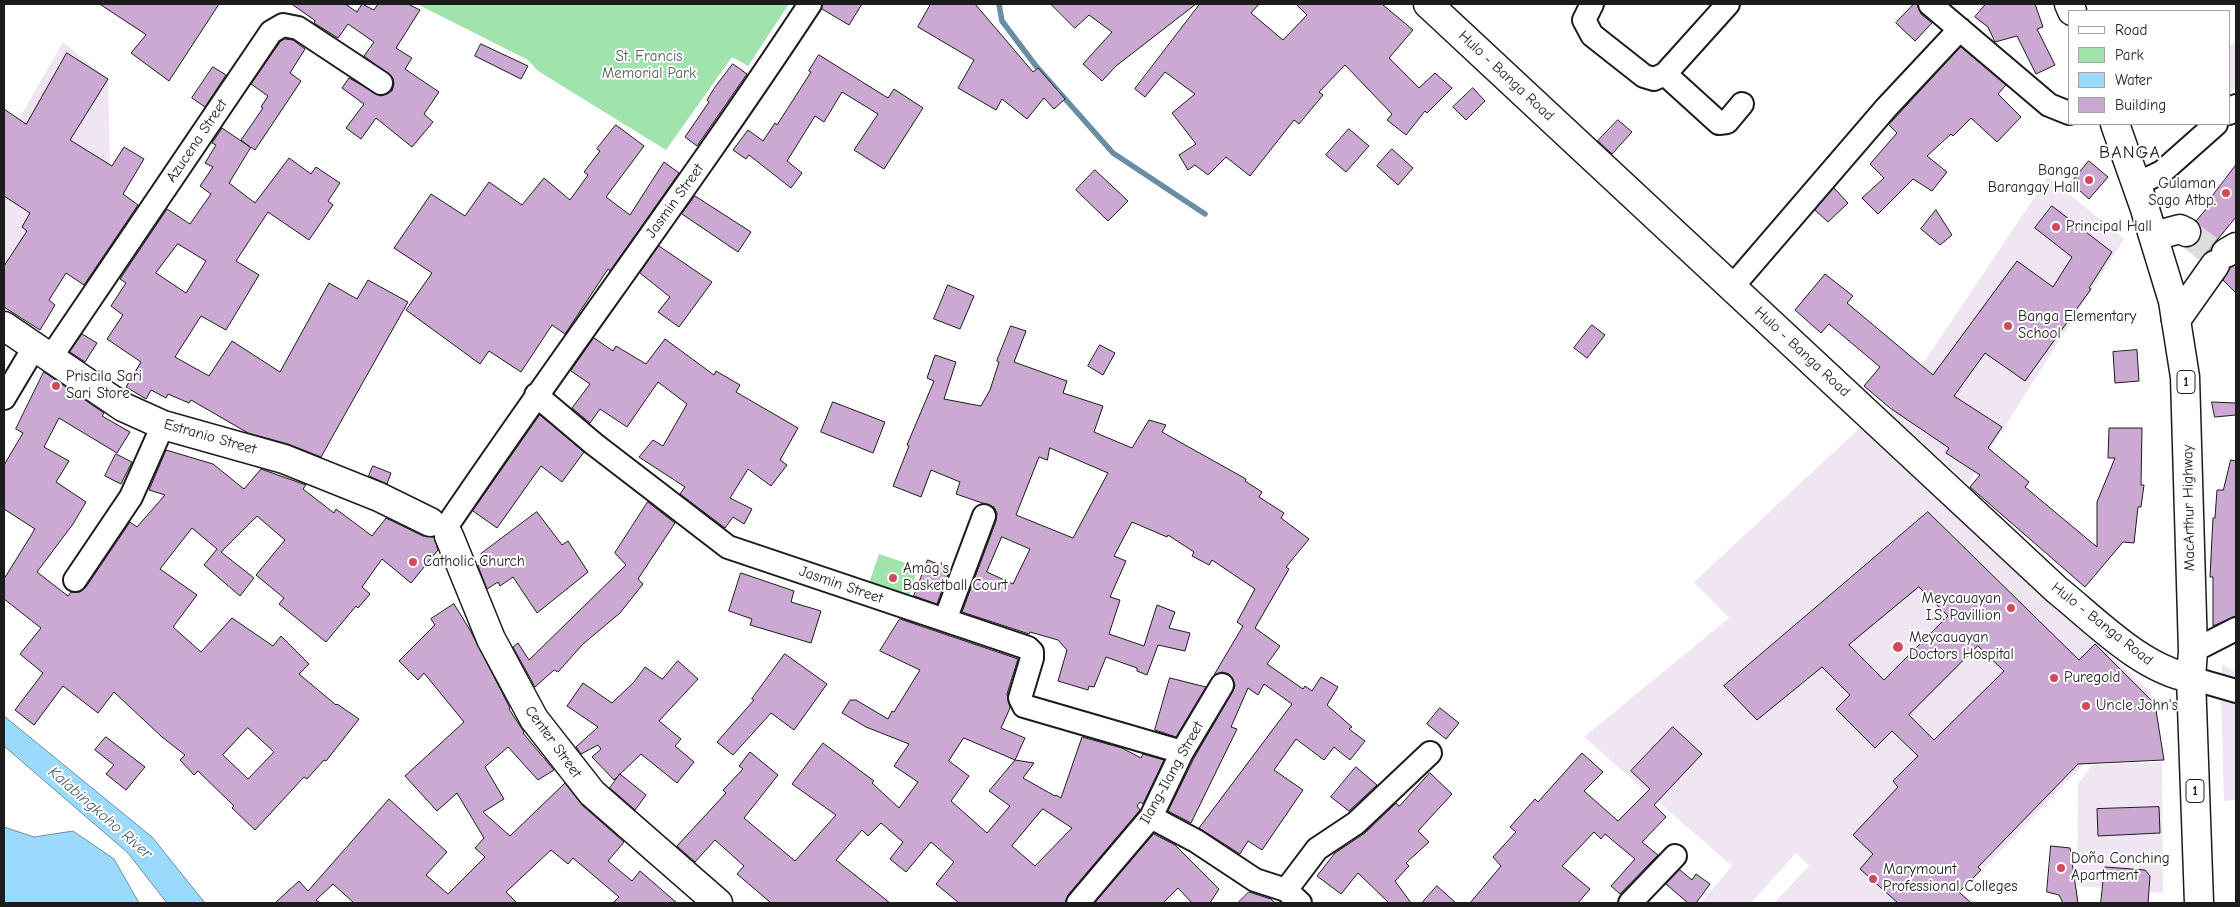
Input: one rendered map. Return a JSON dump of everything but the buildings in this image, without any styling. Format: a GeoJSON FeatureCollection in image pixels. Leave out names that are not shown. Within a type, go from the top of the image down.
{"type":"FeatureCollection","features":[{"type":"Feature","properties":{"kind":"main road","name":"Hulo - Banga Road"},"geometry":{"type":"LineString","coordinates":[[1428,4],[2057,590],[2147,661],[2172,674],[2191,678]]}},
{"type":"Feature","properties":{"kind":"main road","name":"MacArthur Highway"},"geometry":{"type":"LineString","coordinates":[[2115,125],[2137,184],[2173,301],[2186,377],[2193,651],[2191,678],[2199,903]]}},
{"type":"Feature","properties":{"kind":"main road"},"geometry":{"type":"LineString","coordinates":[[2154,236],[2180,229],[2186,232]]}},
{"type":"Feature","properties":{"kind":"main road"},"geometry":{"type":"LineString","coordinates":[[2176,320],[2226,255]]}},
{"type":"Feature","properties":{"kind":"main road","name":"Estranio Street"},"geometry":{"type":"LineString","coordinates":[[4,326],[123,407],[163,425],[284,459],[379,497],[443,526]]}},
{"type":"Feature","properties":{"kind":"main road","name":"Center Street"},"geometry":{"type":"LineString","coordinates":[[443,526],[491,639],[534,719],[592,793],[718,903]]}},
{"type":"Feature","properties":{"kind":"street","name":"Jasmin Street"},"geometry":{"type":"LineString","coordinates":[[443,526],[742,107],[810,4]]}},
{"type":"Feature","properties":{"kind":"street"},"geometry":{"type":"LineString","coordinates":[[1592,4],[1584,20],[1592,35],[1644,76],[1654,79],[1665,74],[1728,4]]}},
{"type":"Feature","properties":{"kind":"street"},"geometry":{"type":"LineString","coordinates":[[1930,4],[2049,105],[2068,113]]}},
{"type":"Feature","properties":{"kind":"street","name":"Azucena Street"},"geometry":{"type":"LineString","coordinates":[[4,398],[43,351],[271,32],[283,26],[298,28],[381,83]]}},
{"type":"Feature","properties":{"kind":"street"},"geometry":{"type":"LineString","coordinates":[[1732,286],[1886,108],[1960,29]]}},
{"type":"Feature","properties":{"kind":"street"},"geometry":{"type":"LineString","coordinates":[[1665,74],[1719,123],[1727,122],[1742,104]]}},
{"type":"Feature","properties":{"kind":"street"},"geometry":{"type":"LineString","coordinates":[[2137,184],[2162,172],[2215,125]]}},
{"type":"Feature","properties":{"kind":"street","name":"Jasmin Street"},"geometry":{"type":"LineString","coordinates":[[536,395],[594,444],[728,547],[1028,648],[1032,652],[1032,658],[1020,698],[1024,706],[1182,752]]}},
{"type":"Feature","properties":{"kind":"street"},"geometry":{"type":"LineString","coordinates":[[75,580],[131,497],[163,425]]}},
{"type":"Feature","properties":{"kind":"street"},"geometry":{"type":"LineString","coordinates":[[945,620],[984,516]]}},
{"type":"Feature","properties":{"kind":"street"},"geometry":{"type":"LineString","coordinates":[[2193,651],[2236,629]]}},
{"type":"Feature","properties":{"kind":"street"},"geometry":{"type":"LineString","coordinates":[[2191,678],[2236,691]]}},
{"type":"Feature","properties":{"kind":"street","name":"Ilang-Ilang Street"},"geometry":{"type":"LineString","coordinates":[[1078,903],[1151,817],[1182,752],[1222,685]]}},
{"type":"Feature","properties":{"kind":"street"},"geometry":{"type":"LineString","coordinates":[[1151,817],[1196,841],[1254,880],[1293,897],[1317,849],[1356,823],[1430,753]]}},
{"type":"Feature","properties":{"kind":"street"},"geometry":{"type":"LineString","coordinates":[[1630,903],[1675,856]]}},
{"type":"Feature","properties":{"kind":"shaded area"},"geometry":{"type":"Polygon","coordinates":[[[2236,40],[2236,87],[2230,93],[2230,46],[2236,40]]]}},
{"type":"Feature","properties":{"kind":"shaded area"},"geometry":{"type":"Polygon","coordinates":[[[63,42],[108,79],[110,165],[16,315],[4,309],[4,145],[63,42]]]}},
{"type":"Feature","properties":{"kind":"shaded area","name":"Banga Elementary School"},"geometry":{"type":"Polygon","coordinates":[[[2048,177],[2124,239],[1968,484],[1890,413],[2048,177]]]}},
{"type":"Feature","properties":{"kind":"shaded area","name":"Meycauayan Doctors Hospital"},"geometry":{"type":"Polygon","coordinates":[[[1861,427],[2152,693],[1961,892],[1977,903],[1774,903],[1809,866],[1796,853],[1751,903],[1701,903],[1732,866],[1584,737],[1729,618],[1694,582],[1861,427]]]}},
{"type":"Feature","properties":{"kind":"shaded area"},"geometry":{"type":"Polygon","coordinates":[[[2222,664],[2236,673],[2236,800],[2224,801],[2221,696],[2222,664]]]}},
{"type":"Feature","properties":{"kind":"shaded area"},"geometry":{"type":"Polygon","coordinates":[[[2162,762],[2163,893],[2077,886],[2078,784],[2092,765],[2162,762]]]}},
{"type":"Feature","properties":{"kind":"green space","name":"St. Francis Memorial Park"},"geometry":{"type":"Polygon","coordinates":[[[417,4],[789,4],[748,66],[732,57],[666,150],[538,71],[528,60],[417,4]]]}},
{"type":"Feature","properties":{"kind":"green space","name":"Amag's Basketball Court"},"geometry":{"type":"Polygon","coordinates":[[[879,554],[918,567],[907,604],[867,589],[879,554]]]}},
{"type":"Feature","properties":{"kind":"water","name":"Kalabingkoho River"},"geometry":{"type":"Polygon","coordinates":[[[4,716],[152,837],[205,903],[167,903],[128,853],[4,746],[4,716]]]}},
{"type":"Feature","properties":{"kind":"water"},"geometry":{"type":"Polygon","coordinates":[[[4,827],[34,837],[73,831],[114,859],[139,903],[4,903],[4,827]]]}},
{"type":"Feature","properties":{"kind":"waterway"},"geometry":{"type":"LineString","coordinates":[[999,4],[1002,21],[1036,66],[1113,153],[1205,214]]}},
{"type":"Feature","properties":{"kind":"tunnel"},"geometry":{"type":"LineString","coordinates":[[2186,232],[2220,258]]}},
{"type":"Feature","properties":{"kind":"place","name":"Banga Barangay Hall"},"geometry":{"type":"Point","coordinates":[2089,180]}},
{"type":"Feature","properties":{"kind":"place","name":"Gulaman Sago Atbp."},"geometry":{"type":"Point","coordinates":[2226,193]}},
{"type":"Feature","properties":{"kind":"place","name":"Principal Hall"},"geometry":{"type":"Point","coordinates":[2056,227]}},
{"type":"Feature","properties":{"kind":"place","name":"Banga Elementary School"},"geometry":{"type":"Point","coordinates":[2008,326]}},
{"type":"Feature","properties":{"kind":"place","name":"Priscila Sari Sari Store"},"geometry":{"type":"Point","coordinates":[56,386]}},
{"type":"Feature","properties":{"kind":"place","name":"Catholic Church"},"geometry":{"type":"Point","coordinates":[413,562]}},
{"type":"Feature","properties":{"kind":"place","name":"Amag's Basketball Court"},"geometry":{"type":"Point","coordinates":[893,578]}},
{"type":"Feature","properties":{"kind":"place","name":"Meycauayan I.S. Pavillion"},"geometry":{"type":"Point","coordinates":[2011,608]}},
{"type":"Feature","properties":{"kind":"place","name":"Meycauayan Doctors Hospital"},"geometry":{"type":"Point","coordinates":[1898,647]}},
{"type":"Feature","properties":{"kind":"place","name":"Puregold"},"geometry":{"type":"Point","coordinates":[2054,678]}},
{"type":"Feature","properties":{"kind":"place","name":"Uncle John's"},"geometry":{"type":"Point","coordinates":[2086,706]}},
{"type":"Feature","properties":{"kind":"place","name":"Doña Conching Apartment"},"geometry":{"type":"Point","coordinates":[2061,868]}},
{"type":"Feature","properties":{"kind":"place","name":"Marymount Professional Colleges"},"geometry":{"type":"Point","coordinates":[1873,879]}},
{"type":"Feature","properties":{"kind":"district","name":"BANGA"},"geometry":{"type":"Point","coordinates":[2130,153]}}]}
